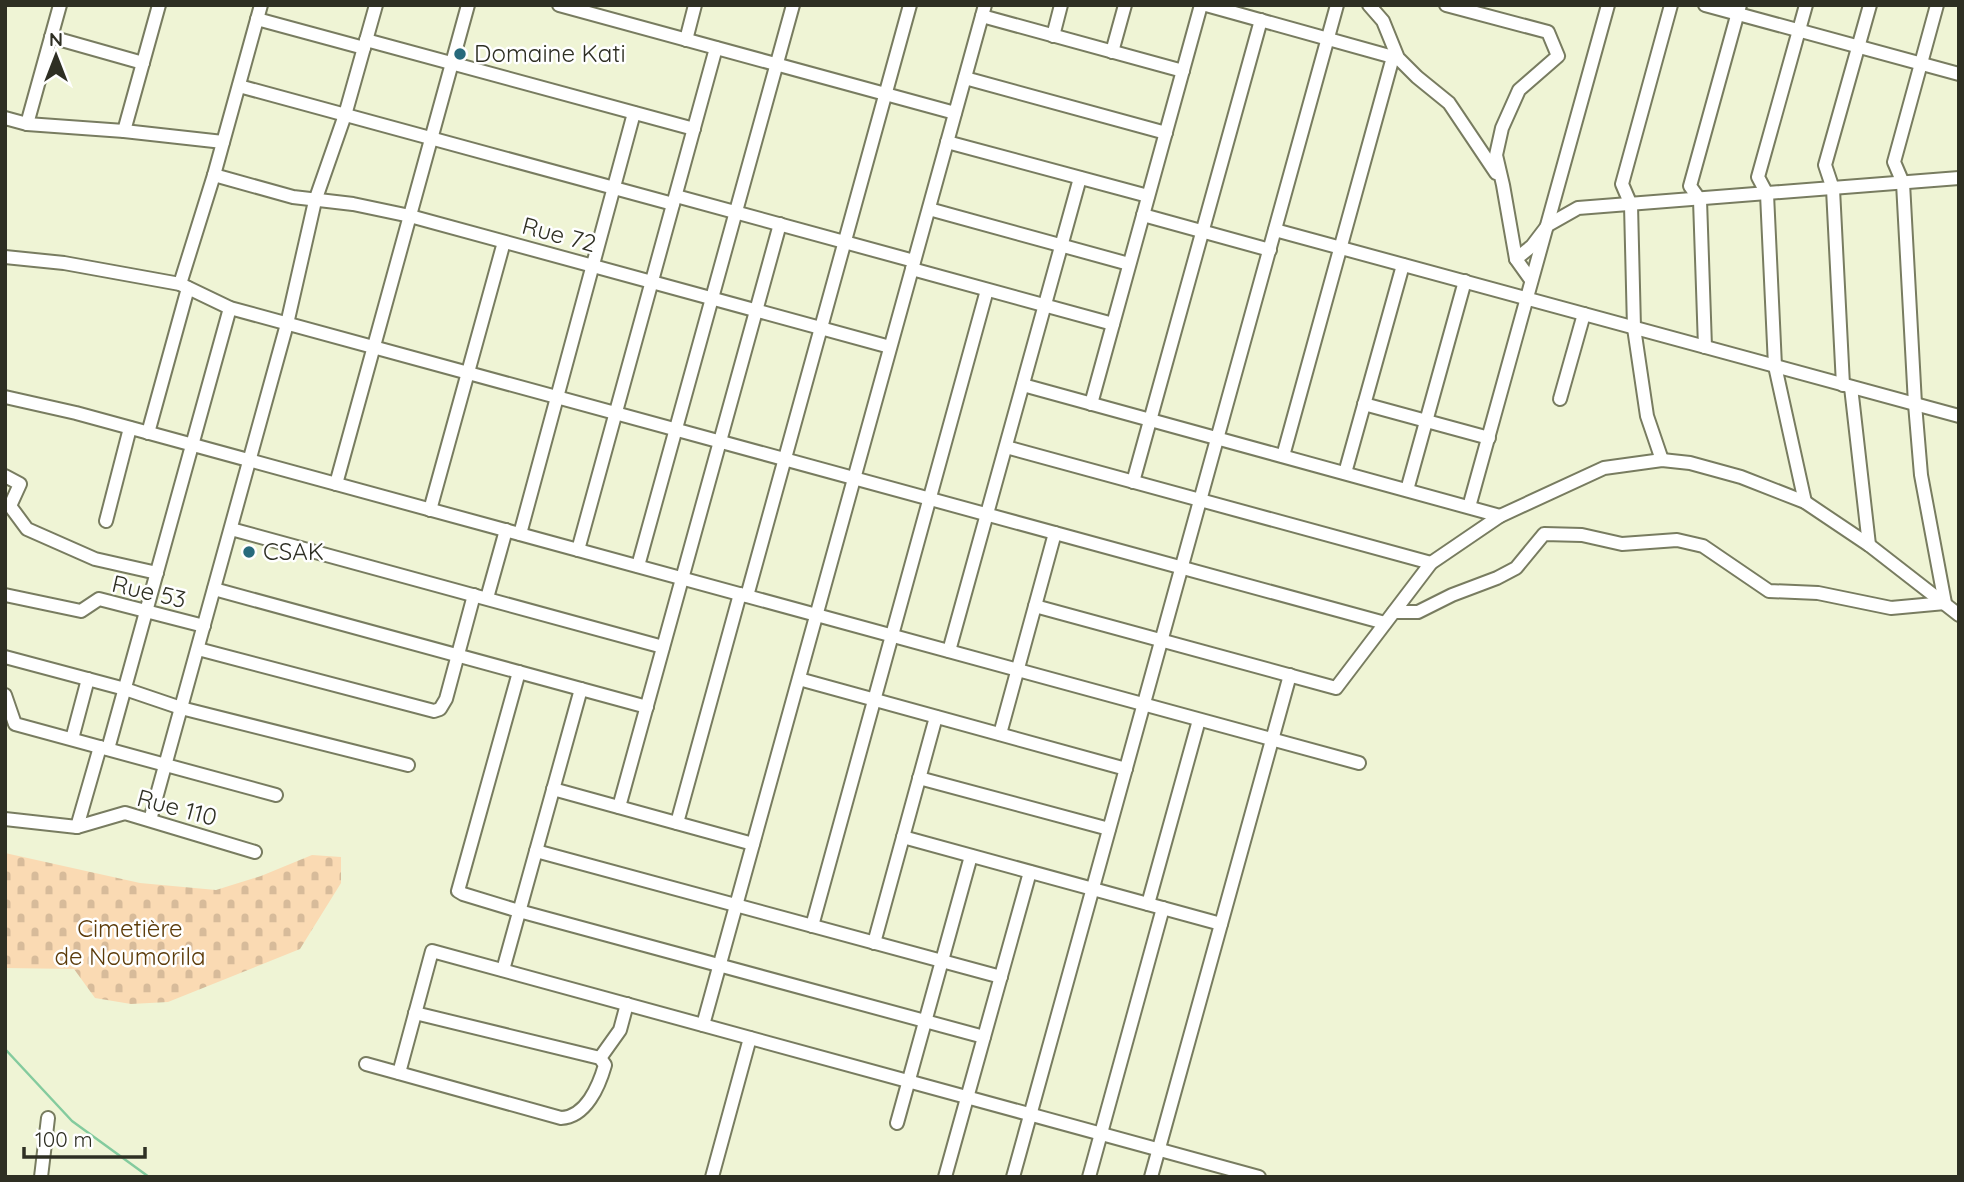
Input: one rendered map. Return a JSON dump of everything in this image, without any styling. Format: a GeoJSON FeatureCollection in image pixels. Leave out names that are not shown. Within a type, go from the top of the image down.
{"type":"FeatureCollection","features":[{"type":"Feature","properties":{"kind":"street"},"geometry":{"type":"LineString","coordinates":[[27,124],[60,5]]}},
{"type":"Feature","properties":{"kind":"street"},"geometry":{"type":"LineString","coordinates":[[124,131],[159,5]]}},
{"type":"Feature","properties":{"kind":"street"},"geometry":{"type":"LineString","coordinates":[[148,433],[184,286],[261,5]]}},
{"type":"Feature","properties":{"kind":"street"},"geometry":{"type":"LineString","coordinates":[[150,820],[288,324],[315,201],[345,115],[376,5]]}},
{"type":"Feature","properties":{"kind":"street"},"geometry":{"type":"LineString","coordinates":[[336,484],[468,5]]}},
{"type":"Feature","properties":{"kind":"street"},"geometry":{"type":"LineString","coordinates":[[686,40],[695,5]]}},
{"type":"Feature","properties":{"kind":"street"},"geometry":{"type":"LineString","coordinates":[[638,566],[793,5]]}},
{"type":"Feature","properties":{"kind":"street"},"geometry":{"type":"LineString","coordinates":[[677,823],[784,460],[910,5]]}},
{"type":"Feature","properties":{"kind":"street"},"geometry":{"type":"LineString","coordinates":[[1053,36],[1061,5]]}},
{"type":"Feature","properties":{"kind":"street"},"geometry":{"type":"LineString","coordinates":[[1112,52],[1125,5]]}},
{"type":"Feature","properties":{"kind":"street"},"geometry":{"type":"LineString","coordinates":[[1091,404],[1203,5],[1261,20],[1393,57],[1283,456]]}},
{"type":"Feature","properties":{"kind":"street"},"geometry":{"type":"LineString","coordinates":[[1013,1177],[1337,5]]}},
{"type":"Feature","properties":{"kind":"street"},"geometry":{"type":"LineString","coordinates":[[1369,5],[1383,21],[1398,58],[1417,78],[1448,103],[1503,185]]}},
{"type":"Feature","properties":{"kind":"street"},"geometry":{"type":"LineString","coordinates":[[1446,5],[1548,32],[1558,56],[1519,90],[1502,128],[1496,155],[1516,259],[1531,280]]}},
{"type":"Feature","properties":{"kind":"street"},"geometry":{"type":"LineString","coordinates":[[1469,507],[1608,5]]}},
{"type":"Feature","properties":{"kind":"street"},"geometry":{"type":"LineString","coordinates":[[1662,460],[1647,415],[1634,328],[1631,205],[1622,184],[1671,5]]}},
{"type":"Feature","properties":{"kind":"street"},"geometry":{"type":"LineString","coordinates":[[1705,5],[1739,10],[1799,31],[1959,74]]}},
{"type":"Feature","properties":{"kind":"street"},"geometry":{"type":"LineString","coordinates":[[1805,502],[1775,366],[1767,194],[1758,177],[1806,5]]}},
{"type":"Feature","properties":{"kind":"street"},"geometry":{"type":"LineString","coordinates":[[1869,545],[1847,386],[1833,189],[1825,165],[1870,5]]}},
{"type":"Feature","properties":{"kind":"street"},"geometry":{"type":"LineString","coordinates":[[1937,5],[1894,162],[1903,183],[1921,475],[1945,603]]}},
{"type":"Feature","properties":{"kind":"street"},"geometry":{"type":"LineString","coordinates":[[563,6],[955,113]]}},
{"type":"Feature","properties":{"kind":"street"},"geometry":{"type":"LineString","coordinates":[[1705,347],[1699,200],[1690,186],[1739,10]]}},
{"type":"Feature","properties":{"kind":"street"},"geometry":{"type":"LineString","coordinates":[[703,1025],[983,11],[1053,36],[1183,71]]}},
{"type":"Feature","properties":{"kind":"street"},"geometry":{"type":"LineString","coordinates":[[257,19],[452,63],[694,129]]}},
{"type":"Feature","properties":{"kind":"street"},"geometry":{"type":"LineString","coordinates":[[1133,482],[1261,20]]}},
{"type":"Feature","properties":{"kind":"street"},"geometry":{"type":"LineString","coordinates":[[51,37],[143,63]]}},
{"type":"Feature","properties":{"kind":"street"},"geometry":{"type":"LineString","coordinates":[[578,550],[716,48]]}},
{"type":"Feature","properties":{"kind":"street"},"geometry":{"type":"LineString","coordinates":[[965,78],[1166,133]]}},
{"type":"Feature","properties":{"kind":"street"},"geometry":{"type":"LineString","coordinates":[[239,86],[613,188],[736,212],[844,242],[987,290],[1113,324]]}},
{"type":"Feature","properties":{"kind":"street"},"geometry":{"type":"LineString","coordinates":[[520,534],[634,113]]}},
{"type":"Feature","properties":{"kind":"street"},"geometry":{"type":"LineString","coordinates":[[5,118],[27,124],[223,142]]}},
{"type":"Feature","properties":{"kind":"street"},"geometry":{"type":"LineString","coordinates":[[947,142],[1148,196]]}},
{"type":"Feature","properties":{"kind":"street","name":"Rue 72"},"geometry":{"type":"LineString","coordinates":[[214,175],[315,201],[353,204],[410,216],[890,347]]}},
{"type":"Feature","properties":{"kind":"street"},"geometry":{"type":"LineString","coordinates":[[949,651],[1080,178]]}},
{"type":"Feature","properties":{"kind":"street"},"geometry":{"type":"LineString","coordinates":[[1516,259],[1532,246],[1548,225],[1578,208],[1959,178]]}},
{"type":"Feature","properties":{"kind":"street"},"geometry":{"type":"LineString","coordinates":[[929,209],[1129,264]]}},
{"type":"Feature","properties":{"kind":"street"},"geometry":{"type":"LineString","coordinates":[[1143,215],[1270,250]]}},
{"type":"Feature","properties":{"kind":"street"},"geometry":{"type":"LineString","coordinates":[[619,807],[780,224]]}},
{"type":"Feature","properties":{"kind":"street"},"geometry":{"type":"LineString","coordinates":[[1275,230],[1959,416]]}},
{"type":"Feature","properties":{"kind":"street"},"geometry":{"type":"LineString","coordinates":[[430,510],[504,242]]}},
{"type":"Feature","properties":{"kind":"street"},"geometry":{"type":"LineString","coordinates":[[5,257],[64,263],[184,286],[230,308],[1385,623]]}},
{"type":"Feature","properties":{"kind":"street"},"geometry":{"type":"LineString","coordinates":[[1345,473],[1403,265]]}},
{"type":"Feature","properties":{"kind":"street"},"geometry":{"type":"LineString","coordinates":[[1407,490],[1465,281]]}},
{"type":"Feature","properties":{"kind":"street"},"geometry":{"type":"LineString","coordinates":[[811,926],[987,290]]}},
{"type":"Feature","properties":{"kind":"street"},"geometry":{"type":"LineString","coordinates":[[77,827],[125,689],[230,308]]}},
{"type":"Feature","properties":{"kind":"street"},"geometry":{"type":"LineString","coordinates":[[1560,399],[1584,314]]}},
{"type":"Feature","properties":{"kind":"street"},"geometry":{"type":"LineString","coordinates":[[1023,385],[1500,516]]}},
{"type":"Feature","properties":{"kind":"street"},"geometry":{"type":"LineString","coordinates":[[5,397],[250,460],[1359,763]]}},
{"type":"Feature","properties":{"kind":"street"},"geometry":{"type":"LineString","coordinates":[[1364,404],[1489,438]]}},
{"type":"Feature","properties":{"kind":"street"},"geometry":{"type":"LineString","coordinates":[[106,521],[130,428]]}},
{"type":"Feature","properties":{"kind":"street"},"geometry":{"type":"LineString","coordinates":[[1006,447],[1431,563]]}},
{"type":"Feature","properties":{"kind":"street"},"geometry":{"type":"LineString","coordinates":[[1035,606],[1336,688],[1431,563],[1500,516],[1604,468],[1662,460],[1690,463],[1741,477],[1805,502],[1869,545],[1959,615]]}},
{"type":"Feature","properties":{"kind":"street"},"geometry":{"type":"LineString","coordinates":[[5,476],[20,484],[8,506],[27,529],[95,559],[157,573]]}},
{"type":"Feature","properties":{"kind":"street"},"geometry":{"type":"LineString","coordinates":[[231,529],[663,647]]}},
{"type":"Feature","properties":{"kind":"street"},"geometry":{"type":"LineString","coordinates":[[198,649],[434,711],[440,709],[446,699],[458,655],[506,530]]}},
{"type":"Feature","properties":{"kind":"street"},"geometry":{"type":"LineString","coordinates":[[1000,734],[1055,533]]}},
{"type":"Feature","properties":{"kind":"street"},"geometry":{"type":"LineString","coordinates":[[1394,612],[1418,612],[1452,595],[1497,578],[1516,568],[1544,534],[1582,535],[1622,544],[1677,540],[1703,546],[1769,591],[1818,593],[1891,608],[1945,603]]}},
{"type":"Feature","properties":{"kind":"street"},"geometry":{"type":"LineString","coordinates":[[214,589],[647,707]]}},
{"type":"Feature","properties":{"kind":"street","name":"Rue 53"},"geometry":{"type":"LineString","coordinates":[[5,596],[81,611],[99,599],[204,626]]}},
{"type":"Feature","properties":{"kind":"street"},"geometry":{"type":"LineString","coordinates":[[5,657],[125,689],[181,708],[408,765]]}},
{"type":"Feature","properties":{"kind":"street"},"geometry":{"type":"LineString","coordinates":[[519,672],[461,871],[458,891],[519,911],[984,1037]]}},
{"type":"Feature","properties":{"kind":"street"},"geometry":{"type":"LineString","coordinates":[[1151,1177],[1290,675]]}},
{"type":"Feature","properties":{"kind":"street"},"geometry":{"type":"LineString","coordinates":[[72,739],[88,680]]}},
{"type":"Feature","properties":{"kind":"street"},"geometry":{"type":"LineString","coordinates":[[799,680],[1126,769]]}},
{"type":"Feature","properties":{"kind":"street"},"geometry":{"type":"LineString","coordinates":[[503,970],[581,689]]}},
{"type":"Feature","properties":{"kind":"street"},"geometry":{"type":"LineString","coordinates":[[5,695],[15,724],[276,795]]}},
{"type":"Feature","properties":{"kind":"street"},"geometry":{"type":"LineString","coordinates":[[874,943],[936,717]]}},
{"type":"Feature","properties":{"kind":"street"},"geometry":{"type":"LineString","coordinates":[[1148,904],[1199,720]]}},
{"type":"Feature","properties":{"kind":"street"},"geometry":{"type":"LineString","coordinates":[[919,778],[1110,830]]}},
{"type":"Feature","properties":{"kind":"street"},"geometry":{"type":"LineString","coordinates":[[553,789],[753,844]]}},
{"type":"Feature","properties":{"kind":"street","name":"Rue 110"},"geometry":{"type":"LineString","coordinates":[[5,819],[77,827],[125,813],[255,852]]}},
{"type":"Feature","properties":{"kind":"street"},"geometry":{"type":"LineString","coordinates":[[903,837],[1221,924]]}},
{"type":"Feature","properties":{"kind":"street"},"geometry":{"type":"LineString","coordinates":[[536,851],[1000,977]]}},
{"type":"Feature","properties":{"kind":"street"},"geometry":{"type":"LineString","coordinates":[[897,1123],[971,856]]}},
{"type":"Feature","properties":{"kind":"street"},"geometry":{"type":"LineString","coordinates":[[945,1177],[1030,872]]}},
{"type":"Feature","properties":{"kind":"street"},"geometry":{"type":"LineString","coordinates":[[1089,1177],[1163,908]]}},
{"type":"Feature","properties":{"kind":"street"},"geometry":{"type":"LineString","coordinates":[[399,1073],[432,951],[1259,1177]]}},
{"type":"Feature","properties":{"kind":"street"},"geometry":{"type":"LineString","coordinates":[[600,1058],[620,1030],[627,1004]]}},
{"type":"Feature","properties":{"kind":"street"},"geometry":{"type":"LineString","coordinates":[[366,1064],[561,1118],[569,1118],[583,1109],[601,1079],[605,1065],[600,1058],[415,1013]]}},
{"type":"Feature","properties":{"kind":"street"},"geometry":{"type":"LineString","coordinates":[[712,1177],[750,1038]]}},
{"type":"Feature","properties":{"kind":"street"},"geometry":{"type":"LineString","coordinates":[[44,1176],[48,1118]]}},
{"type":"Feature","properties":{"kind":"green space","name":"Cimetière de Noumorila"},"geometry":{"type":"Polygon","coordinates":[[[5,853],[140,883],[216,890],[261,876],[312,855],[341,857],[341,883],[300,949],[168,1002],[131,1004],[95,998],[74,969],[5,968],[5,853]]]}},
{"type":"Feature","properties":{"kind":"waterway"},"geometry":{"type":"LineString","coordinates":[[5,1049],[72,1121],[149,1177]]}},
{"type":"Feature","properties":{"kind":"place","name":"Domaine Kati"},"geometry":{"type":"Point","coordinates":[460,54]}},
{"type":"Feature","properties":{"kind":"place","name":"CSAK"},"geometry":{"type":"Point","coordinates":[249,552]}}]}
